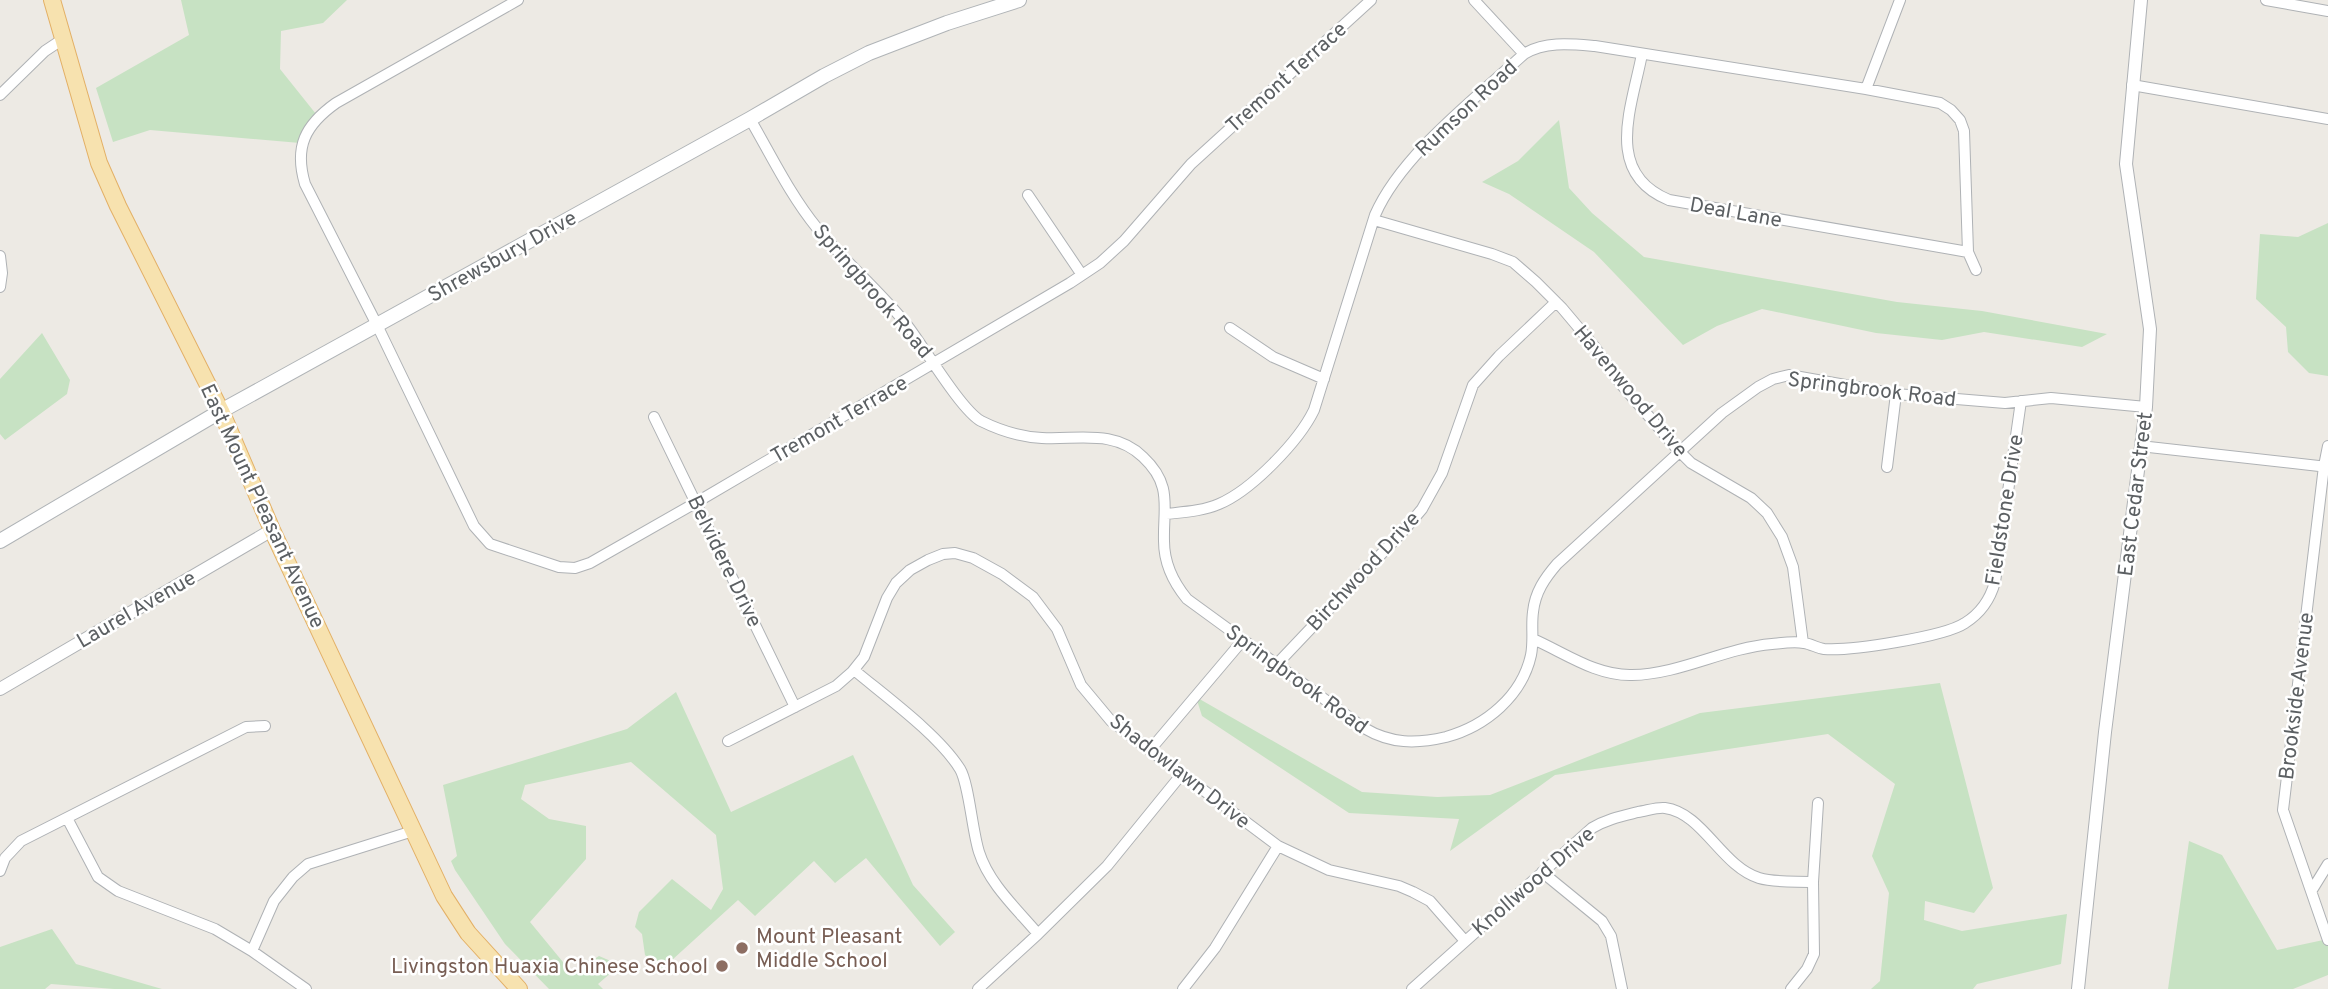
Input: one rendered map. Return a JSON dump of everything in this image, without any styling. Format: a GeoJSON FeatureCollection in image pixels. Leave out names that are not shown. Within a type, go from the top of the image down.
{"type":"FeatureCollection","features":[{"type":"Feature","properties":{"kind":"main road","name":"East Mount Pleasant Avenue"},"geometry":{"type":"LineString","coordinates":[[52,0],[99,163],[142,258],[221,411],[272,530],[444,896],[468,933],[519,989]]}},
{"type":"Feature","properties":{"kind":"main road","name":"Shrewsbury Drive"},"geometry":{"type":"LineString","coordinates":[[0,541],[221,411],[824,76],[869,53],[947,23],[1019,0]]}},
{"type":"Feature","properties":{"kind":"street","name":"Tremont Terrace"},"geometry":{"type":"LineString","coordinates":[[518,0],[319,115],[307,131],[300,156],[305,184],[474,526],[490,544],[559,567],[575,568],[590,563],[697,502],[1100,263],[1124,241],[1200,156],[1371,0]]}},
{"type":"Feature","properties":{"kind":"street"},"geometry":{"type":"LineString","coordinates":[[1474,0],[1524,54]]}},
{"type":"Feature","properties":{"kind":"street"},"geometry":{"type":"LineString","coordinates":[[1866,89],[1900,0]]}},
{"type":"Feature","properties":{"kind":"street","name":"East Cedar Street"},"geometry":{"type":"LineString","coordinates":[[2078,989],[2105,732],[2146,407],[2150,329],[2126,164],[2141,0]]}},
{"type":"Feature","properties":{"kind":"street"},"geometry":{"type":"LineString","coordinates":[[2266,0],[2328,11]]}},
{"type":"Feature","properties":{"kind":"street"},"geometry":{"type":"LineString","coordinates":[[0,95],[45,51],[63,39]]}},
{"type":"Feature","properties":{"kind":"street","name":"Rumson Road"},"geometry":{"type":"LineString","coordinates":[[1166,514],[1206,509],[1222,503],[1260,474],[1299,434],[1309,420],[1324,379],[1383,196],[1401,170],[1524,54],[1533,49],[1566,44],[1642,54],[1940,103],[1960,120],[1964,131],[1968,252]]}},
{"type":"Feature","properties":{"kind":"street","name":"Deal Lane"},"geometry":{"type":"LineString","coordinates":[[1642,54],[1626,140],[1628,159],[1635,174],[1644,187],[1655,195],[1669,200],[1968,252]]}},
{"type":"Feature","properties":{"kind":"street"},"geometry":{"type":"LineString","coordinates":[[2132,85],[2328,118]]}},
{"type":"Feature","properties":{"kind":"street","name":"Springbrook Road"},"geometry":{"type":"LineString","coordinates":[[750,119],[817,228],[877,290],[935,362],[970,413],[997,428],[1042,438],[1103,438],[1132,448],[1149,463],[1158,476],[1165,498],[1164,550],[1169,568],[1177,584],[1194,605],[1377,736],[1392,741],[1428,741],[1458,734],[1495,713],[1524,676],[1531,656],[1533,611],[1545,578],[1722,413],[1773,379],[1789,375],[1896,394],[2005,402],[2051,398],[2146,407]]}},
{"type":"Feature","properties":{"kind":"street"},"geometry":{"type":"LineString","coordinates":[[1028,195],[1082,275]]}},
{"type":"Feature","properties":{"kind":"street","name":"Havenwood Drive"},"geometry":{"type":"LineString","coordinates":[[1374,220],[1513,262],[1556,302],[1594,346],[1634,400],[1680,452],[1691,463],[1751,498],[1767,513],[1782,537],[1793,567],[1803,643]]}},
{"type":"Feature","properties":{"kind":"street"},"geometry":{"type":"LineString","coordinates":[[1968,252],[1976,270]]}},
{"type":"Feature","properties":{"kind":"street"},"geometry":{"type":"LineString","coordinates":[[0,256],[0,287]]}},
{"type":"Feature","properties":{"kind":"street","name":"Birchwood Drive"},"geometry":{"type":"LineString","coordinates":[[1277,664],[1422,509],[1442,473],[1474,385],[1499,356],[1556,302]]}},
{"type":"Feature","properties":{"kind":"street"},"geometry":{"type":"LineString","coordinates":[[1230,328],[1273,357],[1324,379]]}},
{"type":"Feature","properties":{"kind":"street"},"geometry":{"type":"LineString","coordinates":[[1887,467],[1896,394]]}},
{"type":"Feature","properties":{"kind":"street","name":"Fieldstone Drive"},"geometry":{"type":"LineString","coordinates":[[1533,639],[1591,667],[1609,673],[1632,675],[1667,671],[1739,649],[1772,644],[1803,643],[1822,649],[1863,646],[1941,633],[1963,625],[1978,613],[1990,598],[2021,401]]}},
{"type":"Feature","properties":{"kind":"street","name":"Belvidere Drive"},"geometry":{"type":"LineString","coordinates":[[654,417],[795,707]]}},
{"type":"Feature","properties":{"kind":"street"},"geometry":{"type":"LineString","coordinates":[[2140,446],[2326,466]]}},
{"type":"Feature","properties":{"kind":"street","name":"Brookside Avenue"},"geometry":{"type":"LineString","coordinates":[[2328,446],[2283,810],[2328,940]]}},
{"type":"Feature","properties":{"kind":"street","name":"Laurel Avenue"},"geometry":{"type":"LineString","coordinates":[[0,689],[272,530]]}},
{"type":"Feature","properties":{"kind":"street","name":"Shadowlawn Drive"},"geometry":{"type":"LineString","coordinates":[[728,741],[836,686],[864,657],[887,598],[896,583],[909,570],[928,559],[955,553],[973,558],[1002,574],[1033,597],[1057,629],[1081,685],[1096,706],[1111,721],[1181,775],[1278,846],[1329,870],[1399,886],[1430,901],[1465,941]]}},
{"type":"Feature","properties":{"kind":"street"},"geometry":{"type":"LineString","coordinates":[[1150,750],[1243,640]]}},
{"type":"Feature","properties":{"kind":"street"},"geometry":{"type":"LineString","coordinates":[[854,670],[939,743],[961,771],[979,855],[988,873],[1038,934]]}},
{"type":"Feature","properties":{"kind":"street"},"geometry":{"type":"LineString","coordinates":[[0,872],[5,858],[21,841],[246,727],[265,726]]}},
{"type":"Feature","properties":{"kind":"street"},"geometry":{"type":"LineString","coordinates":[[978,989],[1107,866],[1181,775]]}},
{"type":"Feature","properties":{"kind":"street"},"geometry":{"type":"LineString","coordinates":[[1791,989],[1808,969],[1814,954],[1818,803]]}},
{"type":"Feature","properties":{"kind":"street","name":"Knollwood Drive"},"geometry":{"type":"LineString","coordinates":[[1412,989],[1592,828],[1607,820],[1664,807],[1681,813],[1736,865],[1758,878],[1772,881],[1814,881]]}},
{"type":"Feature","properties":{"kind":"street"},"geometry":{"type":"LineString","coordinates":[[66,818],[98,877],[118,891],[205,925],[252,951],[306,989]]}},
{"type":"Feature","properties":{"kind":"street"},"geometry":{"type":"LineString","coordinates":[[252,951],[274,901],[293,877],[308,864],[413,831]]}},
{"type":"Feature","properties":{"kind":"street"},"geometry":{"type":"LineString","coordinates":[[1183,989],[1215,948],[1278,846]]}},
{"type":"Feature","properties":{"kind":"street"},"geometry":{"type":"LineString","coordinates":[[2312,890],[2328,864]]}},
{"type":"Feature","properties":{"kind":"street"},"geometry":{"type":"LineString","coordinates":[[1542,872],[1602,921],[1614,946],[1622,989]]}},
{"type":"Feature","properties":{"kind":"green space"},"geometry":{"type":"Polygon","coordinates":[[[181,0],[347,0],[323,23],[281,31],[280,69],[316,114],[300,143],[150,130],[113,142],[96,88],[189,35],[181,0]]]}},
{"type":"Feature","properties":{"kind":"green space"},"geometry":{"type":"Polygon","coordinates":[[[1559,120],[1569,188],[1592,213],[1644,257],[1897,302],[1982,311],[2107,334],[2082,347],[1984,332],[1942,340],[1876,333],[1762,309],[1717,326],[1683,345],[1594,252],[1509,194],[1482,182],[1518,161],[1559,120]]]}},
{"type":"Feature","properties":{"kind":"green space"},"geometry":{"type":"Polygon","coordinates":[[[2328,223],[2328,376],[2309,373],[2288,352],[2286,327],[2256,299],[2260,234],[2298,237],[2328,223]]]}},
{"type":"Feature","properties":{"kind":"green space"},"geometry":{"type":"Polygon","coordinates":[[[42,333],[70,380],[67,394],[5,440],[0,434],[0,379],[42,333]]]}},
{"type":"Feature","properties":{"kind":"green space"},"geometry":{"type":"Polygon","coordinates":[[[1940,683],[1993,888],[1974,913],[1925,901],[1924,920],[1962,931],[2067,914],[2061,964],[1977,984],[1973,989],[1871,989],[1880,981],[1889,893],[1872,856],[1895,784],[1828,734],[1555,775],[1450,851],[1459,819],[1349,813],[1202,716],[1196,697],[1362,792],[1437,797],[1490,795],[1700,713],[1940,683]]]}},
{"type":"Feature","properties":{"kind":"green space"},"geometry":{"type":"Polygon","coordinates":[[[676,692],[731,812],[853,755],[913,885],[955,932],[940,946],[866,858],[835,883],[814,861],[755,916],[738,900],[661,970],[645,955],[642,934],[635,927],[639,912],[672,879],[711,910],[723,889],[716,835],[631,762],[525,785],[521,799],[549,819],[586,826],[586,859],[530,922],[572,973],[599,956],[620,965],[598,984],[603,989],[549,989],[505,944],[455,870],[451,861],[457,856],[443,785],[627,729],[676,692]]]}},
{"type":"Feature","properties":{"kind":"green space"},"geometry":{"type":"Polygon","coordinates":[[[2189,841],[2222,855],[2277,950],[2328,939],[2328,975],[2293,989],[2168,989],[2189,841]]]}},
{"type":"Feature","properties":{"kind":"green space"},"geometry":{"type":"Polygon","coordinates":[[[52,929],[76,964],[162,989],[114,989],[51,984],[45,989],[0,989],[0,947],[52,929]]]}},
{"type":"Feature","properties":{"kind":"place","name":"Mount Pleasant Middle School"},"geometry":{"type":"Point","coordinates":[742,948]}},
{"type":"Feature","properties":{"kind":"place","name":"Livingston Huaxia Chinese School"},"geometry":{"type":"Point","coordinates":[722,966]}}]}
